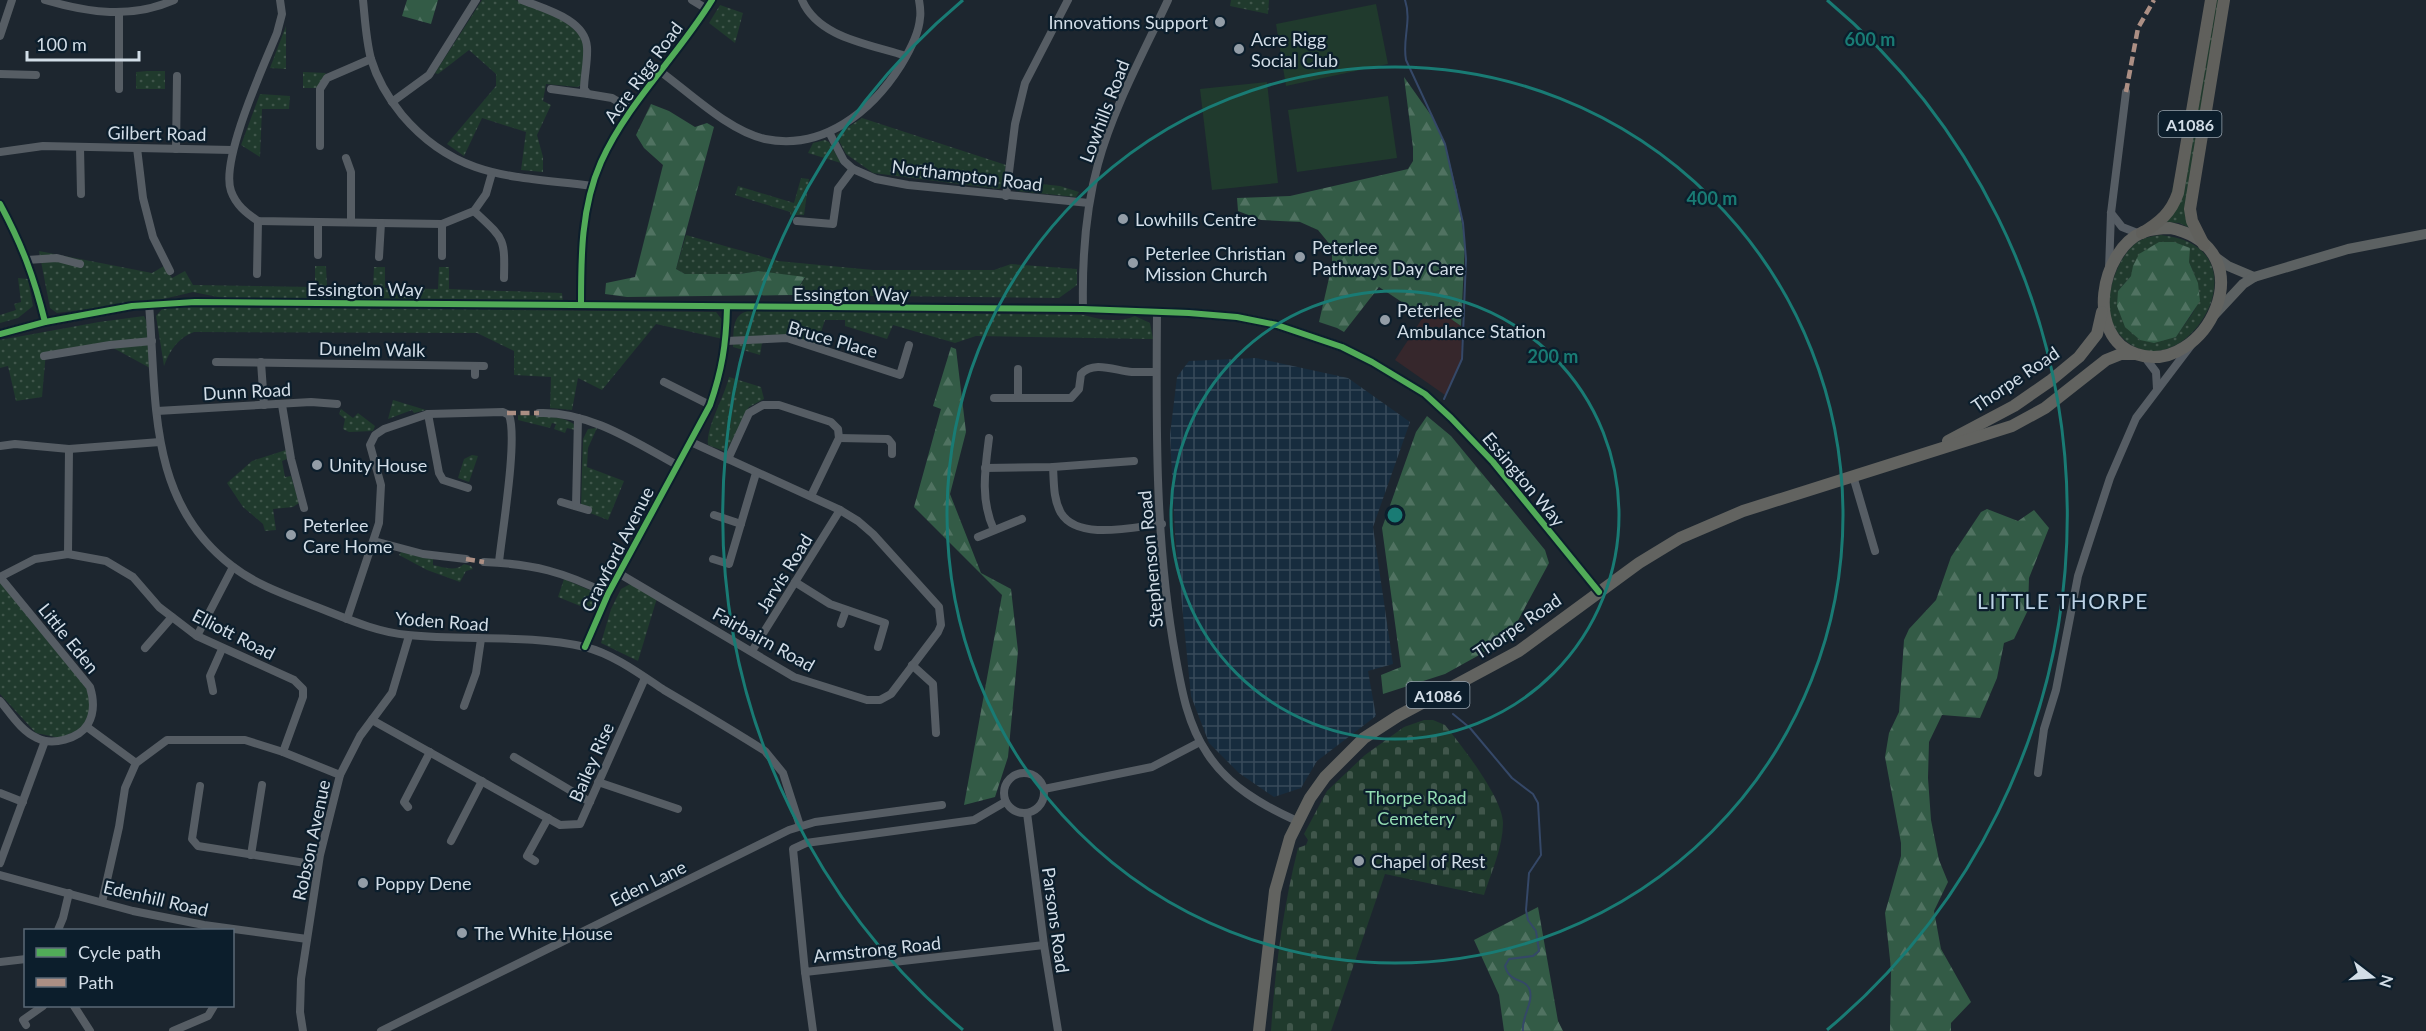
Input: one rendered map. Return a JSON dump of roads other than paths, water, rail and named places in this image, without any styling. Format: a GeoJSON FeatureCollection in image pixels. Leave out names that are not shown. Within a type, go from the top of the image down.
{"type":"FeatureCollection","features":[{"type":"Feature","properties":{"kind":"highway","name":"A1086"},"geometry":{"type":"LineString","coordinates":[[2141,233],[2162,220],[2174,206],[2178,193],[2211,0]]}},
{"type":"Feature","properties":{"kind":"highway","name":"A1086"},"geometry":{"type":"LineString","coordinates":[[2204,245],[2192,221],[2190,209],[2224,0]]}},
{"type":"Feature","properties":{"kind":"main road"},"geometry":{"type":"LineString","coordinates":[[2254,277],[2228,266],[2204,245],[2183,231],[2170,228],[2141,233],[2120,251],[2109,276],[2103,308],[2106,324],[2121,346],[2139,355],[2168,356],[2180,351],[2195,338],[2243,284],[2254,277],[2348,249],[2426,234]]}},
{"type":"Feature","properties":{"kind":"main road"},"geometry":{"type":"LineString","coordinates":[[2214,256],[2222,277],[2222,290],[2214,314]]}},
{"type":"Feature","properties":{"kind":"main road","name":"Thorpe Road"},"geometry":{"type":"LineString","coordinates":[[1921,455],[2014,406],[2050,381],[2092,343],[2097,334],[2103,308]]}},
{"type":"Feature","properties":{"kind":"main road","name":"Thorpe Road"},"geometry":{"type":"LineString","coordinates":[[1258,1031],[1275,891],[1290,838],[1297,821],[1325,777],[1364,738],[1405,712],[1519,651],[1599,592],[1680,538],[1711,524],[1853,476],[2012,426],[2045,408],[2106,360],[2121,354],[2139,355]]}},
{"type":"Feature","properties":{"kind":"street"},"geometry":{"type":"LineString","coordinates":[[0,36],[12,0]]}},
{"type":"Feature","properties":{"kind":"street"},"geometry":{"type":"LineString","coordinates":[[45,0],[87,11],[119,12],[145,10],[174,0]]}},
{"type":"Feature","properties":{"kind":"street"},"geometry":{"type":"LineString","coordinates":[[280,0],[282,14],[277,33],[232,150],[230,189],[237,202],[258,221],[442,224],[474,211],[486,194],[492,173]]}},
{"type":"Feature","properties":{"kind":"street"},"geometry":{"type":"LineString","coordinates":[[363,0],[371,59],[385,91],[412,127],[440,151],[461,163],[492,173],[592,186]]}},
{"type":"Feature","properties":{"kind":"street"},"geometry":{"type":"LineString","coordinates":[[392,102],[429,75],[476,0]]}},
{"type":"Feature","properties":{"kind":"street"},"geometry":{"type":"LineString","coordinates":[[522,0],[563,18],[580,29],[587,46],[584,89],[588,94]]}},
{"type":"Feature","properties":{"kind":"street"},"geometry":{"type":"LineString","coordinates":[[692,0],[707,9]]}},
{"type":"Feature","properties":{"kind":"street","name":"Acre Rigg Road"},"geometry":{"type":"LineString","coordinates":[[581,305],[583,241],[592,186],[610,144],[712,0]]}},
{"type":"Feature","properties":{"kind":"street"},"geometry":{"type":"LineString","coordinates":[[802,0],[808,14],[829,31],[906,56]]}},
{"type":"Feature","properties":{"kind":"street"},"geometry":{"type":"LineString","coordinates":[[661,72],[731,124],[749,134],[765,139],[797,141],[829,132],[858,114],[889,84],[906,56],[921,19],[919,0]]}},
{"type":"Feature","properties":{"kind":"street"},"geometry":{"type":"LineString","coordinates":[[1006,196],[1015,124],[1025,82],[1068,0]]}},
{"type":"Feature","properties":{"kind":"street","name":"Lowhills Road"},"geometry":{"type":"LineString","coordinates":[[1083,309],[1083,268],[1089,203],[1098,163],[1108,132],[1168,0]]}},
{"type":"Feature","properties":{"kind":"street"},"geometry":{"type":"LineString","coordinates":[[119,12],[119,88]]}},
{"type":"Feature","properties":{"kind":"street"},"geometry":{"type":"LineString","coordinates":[[320,146],[318,102],[323,83],[339,71],[371,59]]}},
{"type":"Feature","properties":{"kind":"street"},"geometry":{"type":"LineString","coordinates":[[0,74],[36,75]]}},
{"type":"Feature","properties":{"kind":"street"},"geometry":{"type":"LineString","coordinates":[[176,149],[177,76]]}},
{"type":"Feature","properties":{"kind":"street"},"geometry":{"type":"LineString","coordinates":[[551,89],[612,98],[632,110]]}},
{"type":"Feature","properties":{"kind":"street"},"geometry":{"type":"LineString","coordinates":[[2109,276],[2110,213],[2126,92]]}},
{"type":"Feature","properties":{"kind":"street"},"geometry":{"type":"LineString","coordinates":[[797,221],[833,224],[838,189],[853,170],[836,149],[829,132]]}},
{"type":"Feature","properties":{"kind":"street","name":"Gilbert Road"},"geometry":{"type":"LineString","coordinates":[[0,153],[43,146],[232,150]]}},
{"type":"Feature","properties":{"kind":"street"},"geometry":{"type":"LineString","coordinates":[[81,147],[81,194]]}},
{"type":"Feature","properties":{"kind":"street"},"geometry":{"type":"LineString","coordinates":[[137,148],[143,198],[153,237],[170,271]]}},
{"type":"Feature","properties":{"kind":"street"},"geometry":{"type":"LineString","coordinates":[[345,158],[351,172],[351,222]]}},
{"type":"Feature","properties":{"kind":"street","name":"Northampton Road"},"geometry":{"type":"LineString","coordinates":[[853,170],[876,179],[908,185],[1089,203]]}},
{"type":"Feature","properties":{"kind":"street"},"geometry":{"type":"LineString","coordinates":[[0,204],[21,243],[45,322]]}},
{"type":"Feature","properties":{"kind":"street"},"geometry":{"type":"LineString","coordinates":[[474,211],[499,234],[505,248],[504,278]]}},
{"type":"Feature","properties":{"kind":"street"},"geometry":{"type":"LineString","coordinates":[[2110,213],[2122,227],[2141,233]]}},
{"type":"Feature","properties":{"kind":"street"},"geometry":{"type":"LineString","coordinates":[[256,274],[258,221]]}},
{"type":"Feature","properties":{"kind":"street"},"geometry":{"type":"LineString","coordinates":[[318,222],[318,255]]}},
{"type":"Feature","properties":{"kind":"street"},"geometry":{"type":"LineString","coordinates":[[380,256],[381,223]]}},
{"type":"Feature","properties":{"kind":"street"},"geometry":{"type":"LineString","coordinates":[[442,224],[442,256]]}},
{"type":"Feature","properties":{"kind":"street"},"geometry":{"type":"LineString","coordinates":[[27,260],[57,258],[80,264]]}},
{"type":"Feature","properties":{"kind":"street","name":"Essington Way"},"geometry":{"type":"LineString","coordinates":[[0,334],[45,322],[132,306],[206,302],[727,308],[1083,309],[1237,317],[1277,325],[1342,347],[1393,373],[1425,394],[1493,462],[1599,592]]}},
{"type":"Feature","properties":{"kind":"street","name":"Yoden Road"},"geometry":{"type":"LineString","coordinates":[[149,304],[160,442],[168,477],[185,513],[200,536],[233,567],[285,595],[375,629],[409,636],[545,642],[585,647],[615,660],[765,751],[783,773],[801,826]]}},
{"type":"Feature","properties":{"kind":"street","name":"Crawford Avenue"},"geometry":{"type":"LineString","coordinates":[[585,647],[608,594],[710,405],[721,373],[726,341],[727,308]]}},
{"type":"Feature","properties":{"kind":"street","name":"Stephenson Road"},"geometry":{"type":"LineString","coordinates":[[1157,313],[1156,372],[1166,605],[1185,704],[1200,742],[1218,767],[1249,796],[1270,809],[1297,821]]}},
{"type":"Feature","properties":{"kind":"street","name":"Bruce Place"},"geometry":{"type":"LineString","coordinates":[[726,341],[787,338],[900,375],[909,345]]}},
{"type":"Feature","properties":{"kind":"street"},"geometry":{"type":"LineString","coordinates":[[2038,773],[2044,729],[2056,690],[2078,576],[2110,478],[2136,418],[2186,355],[2195,338]]}},
{"type":"Feature","properties":{"kind":"street"},"geometry":{"type":"LineString","coordinates":[[45,356],[110,345],[152,341]]}},
{"type":"Feature","properties":{"kind":"street"},"geometry":{"type":"LineString","coordinates":[[2139,355],[2156,372],[2157,389]]}},
{"type":"Feature","properties":{"kind":"street","name":"Dunelm Walk"},"geometry":{"type":"LineString","coordinates":[[216,362],[479,366],[475,375]]}},
{"type":"Feature","properties":{"kind":"street"},"geometry":{"type":"LineString","coordinates":[[261,362],[264,405]]}},
{"type":"Feature","properties":{"kind":"street"},"geometry":{"type":"LineString","coordinates":[[994,398],[1071,398],[1079,389],[1081,374],[1091,367],[1156,372]]}},
{"type":"Feature","properties":{"kind":"street"},"geometry":{"type":"LineString","coordinates":[[1018,369],[1018,398]]}},
{"type":"Feature","properties":{"kind":"street"},"geometry":{"type":"LineString","coordinates":[[664,382],[710,405]]}},
{"type":"Feature","properties":{"kind":"street","name":"Dunn Road"},"geometry":{"type":"LineString","coordinates":[[158,411],[322,402],[337,404]]}},
{"type":"Feature","properties":{"kind":"street"},"geometry":{"type":"LineString","coordinates":[[282,405],[291,459],[304,508]]}},
{"type":"Feature","properties":{"kind":"street"},"geometry":{"type":"LineString","coordinates":[[728,459],[749,413],[763,405],[779,405],[831,422],[838,429],[839,438],[811,496]]}},
{"type":"Feature","properties":{"kind":"street"},"geometry":{"type":"LineString","coordinates":[[347,619],[379,523],[382,496],[371,452],[371,440],[384,429],[428,414],[503,412],[509,415],[510,453],[499,562]]}},
{"type":"Feature","properties":{"kind":"street"},"geometry":{"type":"LineString","coordinates":[[538,413],[578,418],[612,429],[677,465]]}},
{"type":"Feature","properties":{"kind":"street"},"geometry":{"type":"LineString","coordinates":[[428,414],[439,473],[443,480],[468,488]]}},
{"type":"Feature","properties":{"kind":"street"},"geometry":{"type":"LineString","coordinates":[[576,506],[578,418]]}},
{"type":"Feature","properties":{"kind":"street"},"geometry":{"type":"LineString","coordinates":[[839,438],[888,439],[892,444],[892,454]]}},
{"type":"Feature","properties":{"kind":"street"},"geometry":{"type":"LineString","coordinates":[[989,438],[984,495],[994,530]]}},
{"type":"Feature","properties":{"kind":"street"},"geometry":{"type":"LineString","coordinates":[[0,446],[15,444],[69,449],[160,442]]}},
{"type":"Feature","properties":{"kind":"street","name":"Fairbairn Road"},"geometry":{"type":"LineString","coordinates":[[620,574],[794,677],[867,700],[880,700],[891,694],[938,632],[941,625],[939,607],[873,534],[858,521],[811,496],[691,442]]}},
{"type":"Feature","properties":{"kind":"street"},"geometry":{"type":"LineString","coordinates":[[68,554],[69,449]]}},
{"type":"Feature","properties":{"kind":"street"},"geometry":{"type":"LineString","coordinates":[[985,468],[1053,467],[1134,461]]}},
{"type":"Feature","properties":{"kind":"street"},"geometry":{"type":"LineString","coordinates":[[1053,467],[1055,496],[1060,511],[1074,526],[1090,530],[1162,524]]}},
{"type":"Feature","properties":{"kind":"street"},"geometry":{"type":"LineString","coordinates":[[713,559],[729,564],[756,473]]}},
{"type":"Feature","properties":{"kind":"street"},"geometry":{"type":"LineString","coordinates":[[1853,476],[1875,551]]}},
{"type":"Feature","properties":{"kind":"street"},"geometry":{"type":"LineString","coordinates":[[561,502],[588,510]]}},
{"type":"Feature","properties":{"kind":"street","name":"Jarvis Road"},"geometry":{"type":"LineString","coordinates":[[752,651],[840,510]]}},
{"type":"Feature","properties":{"kind":"street"},"geometry":{"type":"LineString","coordinates":[[714,515],[741,524]]}},
{"type":"Feature","properties":{"kind":"street"},"geometry":{"type":"LineString","coordinates":[[978,537],[1022,519]]}},
{"type":"Feature","properties":{"kind":"street"},"geometry":{"type":"LineString","coordinates":[[374,541],[423,554],[466,559]]}},
{"type":"Feature","properties":{"kind":"street","name":"Elliott Road"},"geometry":{"type":"LineString","coordinates":[[0,577],[34,558],[68,554],[105,561],[133,577],[172,618],[198,636],[301,685],[303,697],[283,752]]}},
{"type":"Feature","properties":{"kind":"street"},"geometry":{"type":"LineString","coordinates":[[484,562],[547,568],[576,578],[608,594]]}},
{"type":"Feature","properties":{"kind":"street"},"geometry":{"type":"LineString","coordinates":[[198,636],[233,567]]}},
{"type":"Feature","properties":{"kind":"street","name":"Little Eden"},"geometry":{"type":"LineString","coordinates":[[0,577],[90,687],[94,701],[87,727]]}},
{"type":"Feature","properties":{"kind":"street"},"geometry":{"type":"LineString","coordinates":[[795,582],[830,604],[885,624],[878,647]]}},
{"type":"Feature","properties":{"kind":"street"},"geometry":{"type":"LineString","coordinates":[[841,624],[846,610]]}},
{"type":"Feature","properties":{"kind":"street"},"geometry":{"type":"LineString","coordinates":[[145,648],[172,618]]}},
{"type":"Feature","properties":{"kind":"street","name":"Robson Avenue"},"geometry":{"type":"LineString","coordinates":[[303,1031],[300,1012],[301,980],[318,865],[340,775],[360,736],[392,693],[409,636]]}},
{"type":"Feature","properties":{"kind":"street"},"geometry":{"type":"LineString","coordinates":[[464,706],[476,673],[481,639]]}},
{"type":"Feature","properties":{"kind":"street"},"geometry":{"type":"LineString","coordinates":[[213,691],[210,675],[222,649]]}},
{"type":"Feature","properties":{"kind":"street"},"geometry":{"type":"LineString","coordinates":[[912,665],[933,684],[936,733]]}},
{"type":"Feature","properties":{"kind":"street","name":"Bailey Rise"},"geometry":{"type":"LineString","coordinates":[[372,720],[560,825],[580,824],[645,678]]}},
{"type":"Feature","properties":{"kind":"street"},"geometry":{"type":"LineString","coordinates":[[0,701],[24,730],[45,741],[68,738],[87,727],[136,764]]}},
{"type":"Feature","properties":{"kind":"street"},"geometry":{"type":"LineString","coordinates":[[102,902],[119,827],[125,788],[136,764],[167,740],[245,740],[283,752],[340,775]]}},
{"type":"Feature","properties":{"kind":"street"},"geometry":{"type":"LineString","coordinates":[[0,863],[45,741]]}},
{"type":"Feature","properties":{"kind":"street"},"geometry":{"type":"LineString","coordinates":[[1044,789],[1152,767],[1200,742]]}},
{"type":"Feature","properties":{"kind":"street"},"geometry":{"type":"LineString","coordinates":[[408,807],[404,802],[430,752]]}},
{"type":"Feature","properties":{"kind":"street"},"geometry":{"type":"LineString","coordinates":[[514,757],[590,801]]}},
{"type":"Feature","properties":{"kind":"street"},"geometry":{"type":"LineString","coordinates":[[1030,774],[1036,777],[1044,789],[1042,803],[1038,808],[1027,813],[1016,812],[1005,802],[1005,785],[1016,775],[1030,774]]}},
{"type":"Feature","properties":{"kind":"street"},"geometry":{"type":"LineString","coordinates":[[451,841],[482,781]]}},
{"type":"Feature","properties":{"kind":"street"},"geometry":{"type":"LineString","coordinates":[[598,782],[678,809]]}},
{"type":"Feature","properties":{"kind":"street"},"geometry":{"type":"LineString","coordinates":[[251,855],[262,785]]}},
{"type":"Feature","properties":{"kind":"street"},"geometry":{"type":"LineString","coordinates":[[200,786],[193,842],[198,846],[318,865]]}},
{"type":"Feature","properties":{"kind":"street"},"geometry":{"type":"LineString","coordinates":[[0,793],[23,802]]}},
{"type":"Feature","properties":{"kind":"street","name":"Armstrong Road"},"geometry":{"type":"LineString","coordinates":[[1005,802],[974,820],[806,843],[793,849],[805,972],[1044,945]]}},
{"type":"Feature","properties":{"kind":"street","name":"Eden Lane"},"geometry":{"type":"LineString","coordinates":[[381,1031],[801,826],[942,805]]}},
{"type":"Feature","properties":{"kind":"street","name":"Parsons Road"},"geometry":{"type":"LineString","coordinates":[[1027,813],[1058,1031]]}},
{"type":"Feature","properties":{"kind":"street"},"geometry":{"type":"LineString","coordinates":[[535,861],[527,856],[548,818]]}},
{"type":"Feature","properties":{"kind":"street","name":"Edenhill Road"},"geometry":{"type":"LineString","coordinates":[[0,875],[204,928]]}},
{"type":"Feature","properties":{"kind":"street"},"geometry":{"type":"LineString","coordinates":[[58,929],[69,893]]}},
{"type":"Feature","properties":{"kind":"street","name":"Edenhill Road"},"geometry":{"type":"LineString","coordinates":[[234,931],[307,939]]}},
{"type":"Feature","properties":{"kind":"street"},"geometry":{"type":"LineString","coordinates":[[0,962],[24,959]]}},
{"type":"Feature","properties":{"kind":"street"},"geometry":{"type":"LineString","coordinates":[[805,972],[813,1031]]}},
{"type":"Feature","properties":{"kind":"street"},"geometry":{"type":"LineString","coordinates":[[26,1025],[23,1020],[40,1007]]}},
{"type":"Feature","properties":{"kind":"street"},"geometry":{"type":"LineString","coordinates":[[75,1007],[90,1031]]}},
{"type":"Feature","properties":{"kind":"street"},"geometry":{"type":"LineString","coordinates":[[173,1031],[208,1016],[213,1007]]}},
{"type":"Feature","properties":{"kind":"waterway"},"geometry":{"type":"LineString","coordinates":[[1405,0],[1408,15],[1406,60],[1445,144],[1463,223],[1466,259],[1462,359],[1444,399]]}},
{"type":"Feature","properties":{"kind":"waterway"},"geometry":{"type":"LineString","coordinates":[[1453,714],[1470,728],[1512,778],[1533,794],[1538,803],[1541,855],[1529,873],[1526,910],[1528,920],[1536,931],[1539,951],[1533,956],[1509,959],[1505,966],[1510,976],[1529,988],[1530,998],[1523,1031]]}},
{"type":"Feature","properties":{"kind":"place","name":"Innovations Support"},"geometry":{"type":"Point","coordinates":[1220,22]}},
{"type":"Feature","properties":{"kind":"place","name":"Acre Rigg Social Club"},"geometry":{"type":"Point","coordinates":[1239,49]}},
{"type":"Feature","properties":{"kind":"place","name":"Lowhills Centre"},"geometry":{"type":"Point","coordinates":[1123,219]}},
{"type":"Feature","properties":{"kind":"place","name":"Peterlee Pathways Day Care"},"geometry":{"type":"Point","coordinates":[1300,257]}},
{"type":"Feature","properties":{"kind":"place","name":"Peterlee Christian Mission Church"},"geometry":{"type":"Point","coordinates":[1133,263]}},
{"type":"Feature","properties":{"kind":"place","name":"Peterlee Ambulance Station"},"geometry":{"type":"Point","coordinates":[1385,320]}},
{"type":"Feature","properties":{"kind":"place","name":"Unity House"},"geometry":{"type":"Point","coordinates":[317,465]}},
{"type":"Feature","properties":{"kind":"place","name":"Peterlee Care Home"},"geometry":{"type":"Point","coordinates":[291,535]}},
{"type":"Feature","properties":{"kind":"place","name":"Chapel of Rest"},"geometry":{"type":"Point","coordinates":[1359,861]}},
{"type":"Feature","properties":{"kind":"place","name":"Poppy Dene"},"geometry":{"type":"Point","coordinates":[363,883]}},
{"type":"Feature","properties":{"kind":"place","name":"The White House"},"geometry":{"type":"Point","coordinates":[462,933]}},
{"type":"Feature","properties":{"kind":"district","name":"LITTLE THORPE"},"geometry":{"type":"Point","coordinates":[2063,600]}},
{"type":"Feature","properties":{"kind":"park label","name":"Thorpe Road Cemetery"},"geometry":{"type":"Point","coordinates":[1416,807]}}]}
